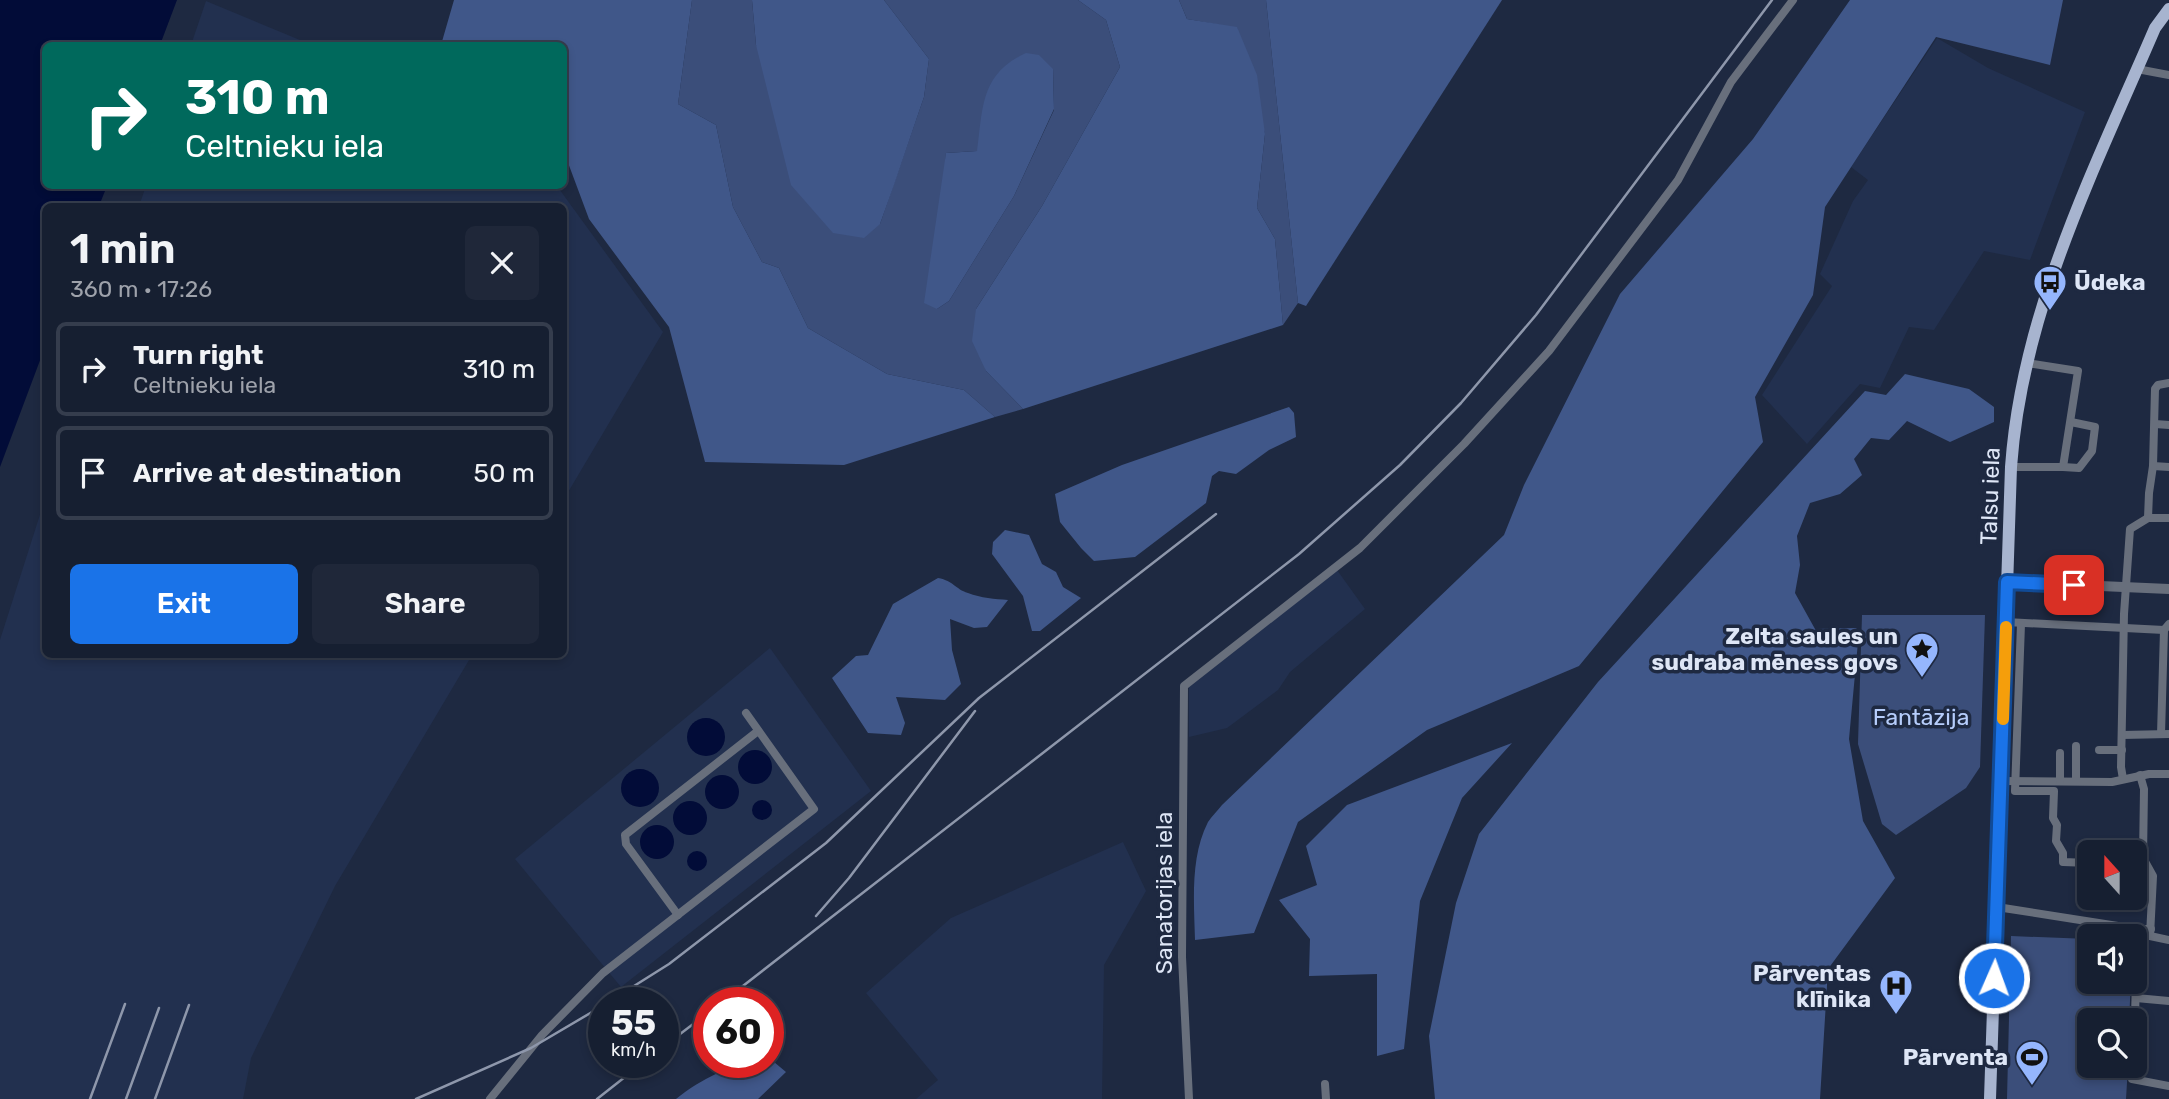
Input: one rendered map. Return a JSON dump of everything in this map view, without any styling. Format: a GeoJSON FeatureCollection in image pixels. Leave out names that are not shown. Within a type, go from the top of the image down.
{"type":"FeatureCollection","features":[{"type":"Feature","properties":{"kind":"main road","name":"Talsu iela"},"geometry":{"type":"LineString","coordinates":[[1990,1099],[1997,907],[2008,781],[2007,582],[2015,422],[2027,363],[2053,271],[2155,28],[2169,9]]}},
{"type":"Feature","properties":{"kind":"street","name":"Sanatorijas iela"},"geometry":{"type":"LineString","coordinates":[[1189,1099],[1182,957],[1184,687],[1360,548],[1464,444],[1549,351],[1678,180],[1731,82],[1793,0]]}},
{"type":"Feature","properties":{"kind":"street"},"geometry":{"type":"LineString","coordinates":[[2137,69],[2169,75]]}},
{"type":"Feature","properties":{"kind":"street"},"geometry":{"type":"LineString","coordinates":[[2027,363],[2078,371],[2063,467]]}},
{"type":"Feature","properties":{"kind":"street"},"geometry":{"type":"LineString","coordinates":[[2148,518],[2153,466],[2155,389],[2158,385],[2169,383]]}},
{"type":"Feature","properties":{"kind":"street"},"geometry":{"type":"LineString","coordinates":[[2011,467],[2079,468],[2092,451],[2095,427],[2071,422]]}},
{"type":"Feature","properties":{"kind":"street"},"geometry":{"type":"LineString","coordinates":[[2155,424],[2169,425]]}},
{"type":"Feature","properties":{"kind":"street"},"geometry":{"type":"LineString","coordinates":[[2153,466],[2169,467]]}},
{"type":"Feature","properties":{"kind":"street"},"geometry":{"type":"LineString","coordinates":[[2123,779],[2121,767],[2125,588],[2130,529],[2148,518],[2169,519]]}},
{"type":"Feature","properties":{"kind":"street"},"geometry":{"type":"LineString","coordinates":[[2007,582],[2169,589]]}},
{"type":"Feature","properties":{"kind":"street"},"geometry":{"type":"LineString","coordinates":[[2007,622],[2124,628],[2166,627],[2165,734],[2122,735]]}},
{"type":"Feature","properties":{"kind":"street"},"geometry":{"type":"LineString","coordinates":[[2021,624],[2008,781],[2015,791],[2054,792]]}},
{"type":"Feature","properties":{"kind":"street"},"geometry":{"type":"LineString","coordinates":[[490,1099],[542,1035],[607,970],[814,809],[746,713]]}},
{"type":"Feature","properties":{"kind":"street"},"geometry":{"type":"LineString","coordinates":[[678,915],[626,844],[625,835],[758,731]]}},
{"type":"Feature","properties":{"kind":"street"},"geometry":{"type":"LineString","coordinates":[[2076,746],[2076,781]]}},
{"type":"Feature","properties":{"kind":"street"},"geometry":{"type":"LineString","coordinates":[[2099,750],[2122,750]]}},
{"type":"Feature","properties":{"kind":"street"},"geometry":{"type":"LineString","coordinates":[[2060,753],[2054,792],[2056,841],[2063,853],[2063,862],[2077,863]]}},
{"type":"Feature","properties":{"kind":"street"},"geometry":{"type":"LineString","coordinates":[[2008,781],[2112,782],[2140,775],[2169,774]]}},
{"type":"Feature","properties":{"kind":"street"},"geometry":{"type":"LineString","coordinates":[[2140,775],[2144,789],[2143,858],[2154,876],[2150,936],[2169,940]]}},
{"type":"Feature","properties":{"kind":"street"},"geometry":{"type":"LineString","coordinates":[[1997,907],[2105,924]]}},
{"type":"Feature","properties":{"kind":"street"},"geometry":{"type":"LineString","coordinates":[[2136,994],[2136,1008]]}},
{"type":"Feature","properties":{"kind":"street"},"geometry":{"type":"LineString","coordinates":[[2136,998],[2169,1001]]}},
{"type":"Feature","properties":{"kind":"street"},"geometry":{"type":"LineString","coordinates":[[2132,1078],[2169,1086]]}},
{"type":"Feature","properties":{"kind":"street"},"geometry":{"type":"LineString","coordinates":[[1325,1084],[1326,1099]]}},
{"type":"Feature","properties":{"kind":"shaded area"},"geometry":{"type":"Polygon","coordinates":[[[0,0],[177,0],[161,42],[42,42],[42,189],[106,189],[100,203],[42,203],[42,355],[0,467],[0,0]]]}},
{"type":"Feature","properties":{"kind":"shaded area"},"geometry":{"type":"Polygon","coordinates":[[[454,0],[692,0],[678,104],[716,125],[733,207],[762,262],[779,268],[808,328],[887,374],[964,390],[995,417],[844,465],[705,462],[669,327],[589,219],[567,160],[567,42],[442,42],[454,0]]]}},
{"type":"Feature","properties":{"kind":"shaded area"},"geometry":{"type":"Polygon","coordinates":[[[752,0],[884,0],[929,59],[924,97],[880,224],[864,238],[833,233],[791,185],[756,45],[752,0]]]}},
{"type":"Feature","properties":{"kind":"shaded area"},"geometry":{"type":"Polygon","coordinates":[[[1078,0],[1179,0],[1187,19],[1237,27],[1257,75],[1265,134],[1257,208],[1275,239],[1283,325],[1023,409],[986,371],[972,341],[976,309],[1042,206],[1120,67],[1106,20],[1078,0]]]}},
{"type":"Feature","properties":{"kind":"shaded area"},"geometry":{"type":"Polygon","coordinates":[[[1266,0],[1502,0],[1306,306],[1298,303],[1266,0]]]}},
{"type":"Feature","properties":{"kind":"shaded area"},"geometry":{"type":"Polygon","coordinates":[[[1850,0],[2063,0],[2050,65],[1936,37],[1825,207],[1813,295],[1755,397],[1763,442],[1579,666],[1427,730],[1298,822],[1254,933],[1195,940],[1196,865],[1198,850],[1208,822],[1222,805],[1504,535],[1524,485],[1620,294],[1753,139],[1850,0]]]}},
{"type":"Feature","properties":{"kind":"shaded area"},"geometry":{"type":"Polygon","coordinates":[[[206,1],[305,42],[192,42],[206,1]]]}},
{"type":"Feature","properties":{"kind":"shaded area","name":"Ūdeka"},"geometry":{"type":"Polygon","coordinates":[[[1937,38],[1988,68],[2085,112],[2030,260],[1984,251],[1934,330],[1909,327],[1880,388],[1860,384],[1807,444],[1762,395],[1832,286],[1820,274],[1853,201],[1868,180],[1851,167],[1937,38]]]}},
{"type":"Feature","properties":{"kind":"shaded area"},"geometry":{"type":"Polygon","coordinates":[[[1026,53],[1039,55],[1053,69],[1054,109],[1014,196],[949,301],[937,309],[924,303],[946,153],[977,151],[983,107],[992,82],[1011,61],[1026,53]]]}},
{"type":"Feature","properties":{"kind":"shaded area"},"geometry":{"type":"Polygon","coordinates":[[[145,189],[559,189],[663,332],[567,494],[567,203],[140,203],[145,189]]]}},
{"type":"Feature","properties":{"kind":"shaded area"},"geometry":{"type":"Polygon","coordinates":[[[1905,374],[1969,389],[1994,407],[1994,422],[1950,442],[1907,421],[1889,440],[1871,438],[1854,459],[1862,475],[1840,494],[1810,503],[1797,536],[1800,565],[1795,593],[1815,629],[1856,628],[1859,631],[1849,739],[1863,821],[1895,878],[1828,969],[1820,1099],[1435,1099],[1429,1036],[1456,903],[1479,834],[1598,682],[1865,391],[1886,395],[1905,374]]]}},
{"type":"Feature","properties":{"kind":"shaded area"},"geometry":{"type":"Polygon","coordinates":[[[1289,407],[1294,413],[1296,437],[1269,450],[1236,474],[1219,471],[1212,476],[1206,503],[1135,557],[1094,561],[1060,522],[1055,494],[1122,465],[1289,407]]]}},
{"type":"Feature","properties":{"kind":"shaded area"},"geometry":{"type":"Polygon","coordinates":[[[42,508],[42,658],[470,658],[335,886],[251,1058],[243,1099],[0,1099],[0,640],[42,508]]]}},
{"type":"Feature","properties":{"kind":"shaded area"},"geometry":{"type":"Polygon","coordinates":[[[1005,530],[1029,535],[1042,564],[1056,572],[1063,587],[1081,598],[1040,631],[1032,631],[1023,596],[992,554],[993,542],[1005,530]]]}},
{"type":"Feature","properties":{"kind":"shaded area"},"geometry":{"type":"Polygon","coordinates":[[[1337,570],[1365,609],[1290,672],[1278,690],[1227,728],[1189,737],[1189,687],[1337,570]]]}},
{"type":"Feature","properties":{"kind":"shaded area"},"geometry":{"type":"Polygon","coordinates":[[[938,578],[973,595],[1008,600],[987,627],[974,628],[950,619],[952,650],[961,684],[945,700],[896,697],[905,723],[901,735],[868,733],[832,678],[856,656],[868,655],[893,604],[938,578]]]}},
{"type":"Feature","properties":{"kind":"shaded area"},"geometry":{"type":"Polygon","coordinates":[[[770,648],[871,791],[621,987],[515,859],[770,648]]]}},
{"type":"Feature","properties":{"kind":"shaded area"},"geometry":{"type":"Polygon","coordinates":[[[706,718],[719,724],[725,737],[719,750],[706,756],[693,750],[687,737],[693,724],[706,718]]]}},
{"type":"Feature","properties":{"kind":"shaded area"},"geometry":{"type":"Polygon","coordinates":[[[1512,743],[1462,798],[1420,901],[1404,1049],[1377,1056],[1377,974],[1309,976],[1310,939],[1279,900],[1317,885],[1306,846],[1347,805],[1512,743]]]}},
{"type":"Feature","properties":{"kind":"shaded area"},"geometry":{"type":"Polygon","coordinates":[[[755,750],[767,755],[772,767],[767,779],[755,784],[743,779],[738,767],[743,755],[755,750]]]}},
{"type":"Feature","properties":{"kind":"shaded area"},"geometry":{"type":"Polygon","coordinates":[[[640,769],[653,775],[659,788],[653,801],[640,807],[627,801],[621,788],[627,775],[640,769]]]}},
{"type":"Feature","properties":{"kind":"shaded area"},"geometry":{"type":"Polygon","coordinates":[[[722,775],[734,780],[739,792],[734,804],[722,809],[710,804],[705,792],[710,780],[722,775]]]}},
{"type":"Feature","properties":{"kind":"shaded area"},"geometry":{"type":"Polygon","coordinates":[[[762,800],[769,803],[772,810],[769,817],[762,820],[755,817],[752,810],[755,803],[762,800]]]}},
{"type":"Feature","properties":{"kind":"shaded area"},"geometry":{"type":"Polygon","coordinates":[[[690,801],[702,806],[707,818],[702,830],[690,835],[678,830],[673,818],[678,806],[690,801]]]}},
{"type":"Feature","properties":{"kind":"shaded area"},"geometry":{"type":"Polygon","coordinates":[[[657,825],[669,830],[674,842],[669,854],[657,859],[645,854],[640,842],[645,830],[657,825]]]}},
{"type":"Feature","properties":{"kind":"shaded area"},"geometry":{"type":"Polygon","coordinates":[[[1123,842],[1146,891],[1104,965],[1102,1099],[916,1099],[938,1080],[866,993],[951,918],[1123,842]]]}},
{"type":"Feature","properties":{"kind":"shaded area"},"geometry":{"type":"Polygon","coordinates":[[[697,851],[704,854],[707,861],[704,868],[697,871],[690,868],[687,861],[690,854],[697,851]]]}},
{"type":"Feature","properties":{"kind":"shaded area"},"geometry":{"type":"Polygon","coordinates":[[[709,1078],[780,1078],[758,1099],[676,1099],[709,1078]]]}},
{"type":"Feature","properties":{"kind":"green space"},"geometry":{"type":"Polygon","coordinates":[[[692,0],[752,0],[756,45],[880,224],[924,97],[929,59],[884,0],[1078,0],[1106,20],[1120,67],[1042,206],[976,309],[986,371],[1023,409],[995,417],[964,390],[887,374],[808,328],[779,268],[762,262],[733,207],[716,125],[678,104],[692,0]],[[1053,69],[977,151],[946,153],[937,309],[949,301],[1014,196],[1054,110],[1053,69]]]}},
{"type":"Feature","properties":{"kind":"green space"},"geometry":{"type":"Polygon","coordinates":[[[1179,0],[1266,0],[1298,303],[1283,325],[1275,239],[1257,208],[1265,134],[1237,28],[1187,19],[1179,0]]]}},
{"type":"Feature","properties":{"kind":"green space","name":"Fantāzija"},"geometry":{"type":"Polygon","coordinates":[[[1862,615],[1985,615],[1980,767],[1966,788],[1896,835],[1882,824],[1858,744],[1862,615]]]}},
{"type":"Feature","properties":{"kind":"green space"},"geometry":{"type":"Polygon","coordinates":[[[2011,936],[2077,939],[2077,994],[2130,994],[2130,1008],[2077,1008],[2077,1078],[2127,1078],[2126,1099],[2007,1099],[2011,936]]]}},
{"type":"Feature","properties":{"kind":"railway"},"geometry":{"type":"LineString","coordinates":[[742,987],[1299,554],[1400,465],[1461,403],[1536,315],[1772,0]]}},
{"type":"Feature","properties":{"kind":"railway"},"geometry":{"type":"LineString","coordinates":[[632,987],[669,964],[826,843],[979,698],[1216,514]]}},
{"type":"Feature","properties":{"kind":"railway"},"geometry":{"type":"LineString","coordinates":[[816,916],[849,878],[975,711]]}},
{"type":"Feature","properties":{"kind":"railway"},"geometry":{"type":"LineString","coordinates":[[90,1099],[125,1004]]}},
{"type":"Feature","properties":{"kind":"railway"},"geometry":{"type":"LineString","coordinates":[[155,1099],[189,1005]]}},
{"type":"Feature","properties":{"kind":"railway"},"geometry":{"type":"LineString","coordinates":[[126,1099],[159,1008]]}},
{"type":"Feature","properties":{"kind":"railway"},"geometry":{"type":"LineString","coordinates":[[416,1099],[531,1048],[588,1014]]}},
{"type":"Feature","properties":{"kind":"railway"},"geometry":{"type":"LineString","coordinates":[[679,1035],[693,1024]]}},
{"type":"Feature","properties":{"kind":"railway"},"geometry":{"type":"LineString","coordinates":[[597,1099],[624,1078]]}},
{"type":"Feature","properties":{"kind":"slow traffic"},"geometry":{"type":"LineString","coordinates":[[2003,719],[2006,627]]}},
{"type":"Feature","properties":{"kind":"place","name":"Ūdeka"},"geometry":{"type":"Point","coordinates":[2050,312]}},
{"type":"Feature","properties":{"kind":"place","name":"Zelta saules un sudraba mēness govs"},"geometry":{"type":"Point","coordinates":[1922,679]}},
{"type":"Feature","properties":{"kind":"place","name":"Pārventas klīnika"},"geometry":{"type":"Point","coordinates":[1896,1016]}},
{"type":"Feature","properties":{"kind":"place","name":"Pārventa"},"geometry":{"type":"Point","coordinates":[2032,1087]}},
{"type":"Feature","properties":{"kind":"route"},"geometry":{"type":"LineString","coordinates":[[1994,978],[2007,582],[2074,585]]}}]}
